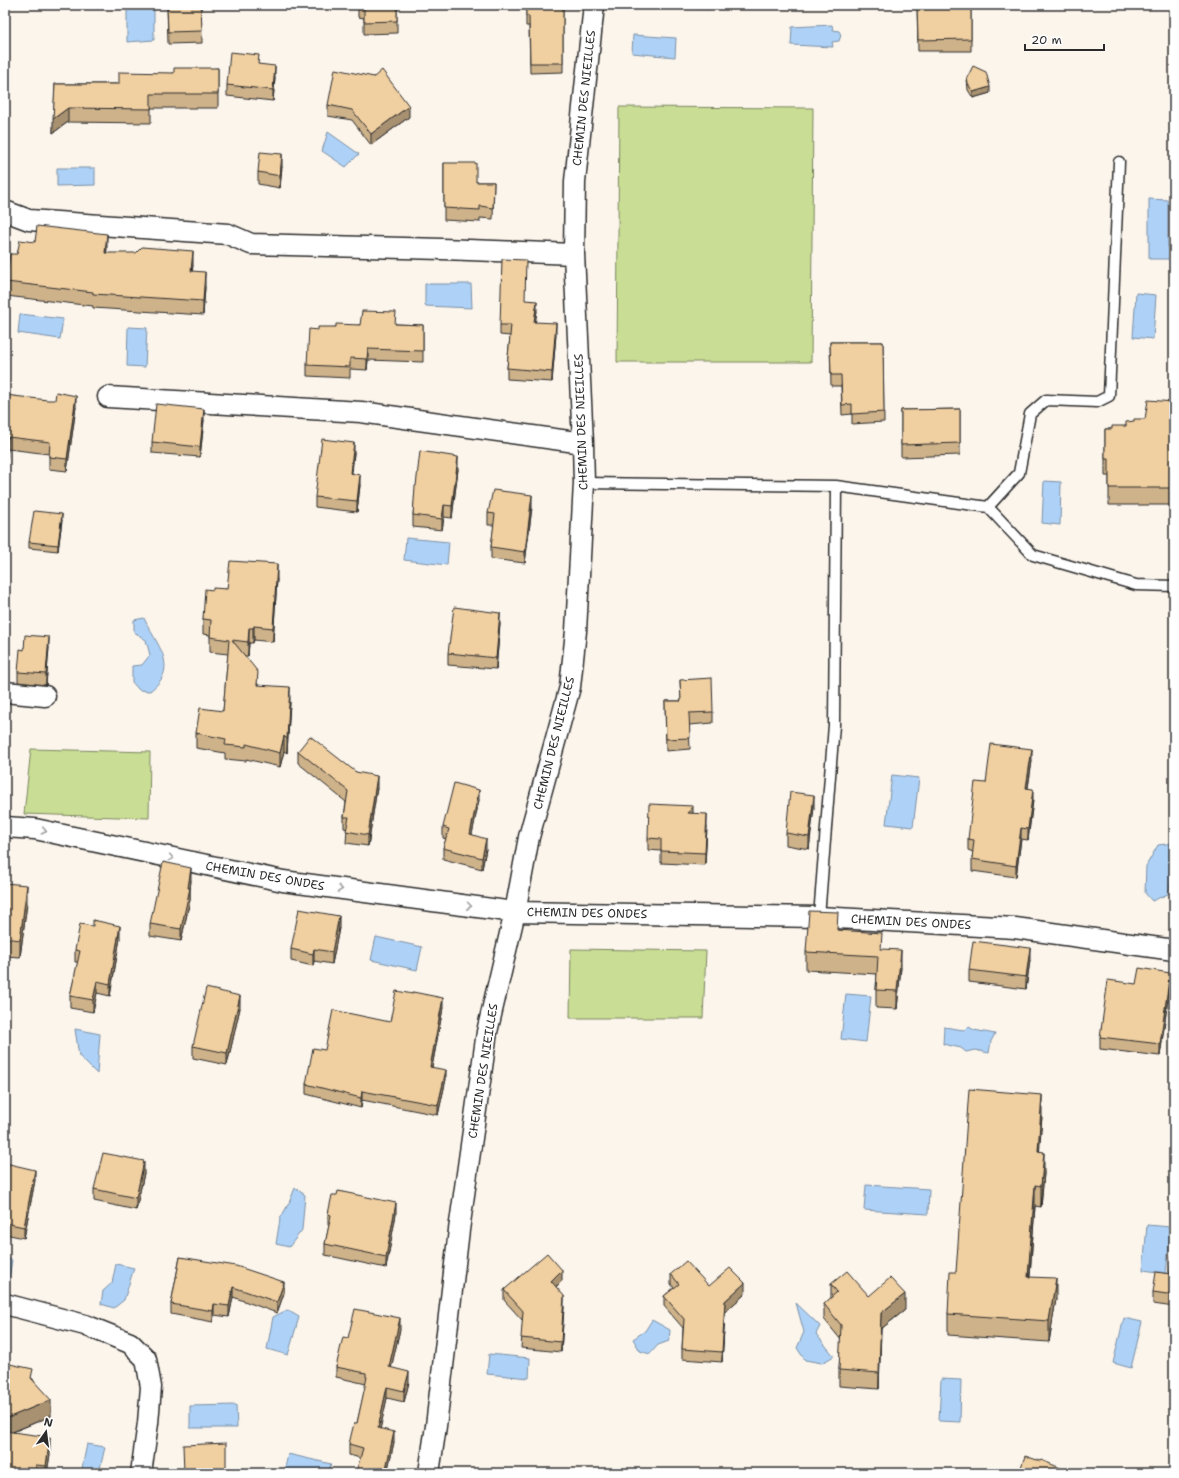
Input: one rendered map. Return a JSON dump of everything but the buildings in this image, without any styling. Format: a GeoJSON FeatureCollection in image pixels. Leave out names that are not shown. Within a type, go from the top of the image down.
{"type":"FeatureCollection","features":[{"type":"Feature","properties":{"kind":"street","name":"CHEMIN DES NIEILLES"},"geometry":{"type":"LineString","coordinates":[[429,1473],[459,1230],[487,1032],[515,912],[530,837],[570,687],[576,631],[584,483],[584,443],[574,254],[575,181],[594,5]]}},
{"type":"Feature","properties":{"kind":"street"},"geometry":{"type":"LineString","coordinates":[[5,212],[28,220],[228,234],[251,244],[574,254]]}},
{"type":"Feature","properties":{"kind":"street"},"geometry":{"type":"LineString","coordinates":[[108,397],[361,412],[584,443]]}},
{"type":"Feature","properties":{"kind":"street"},"geometry":{"type":"LineString","coordinates":[[5,692],[45,696]]}},
{"type":"Feature","properties":{"kind":"street","name":"CHEMIN DES ONDES"},"geometry":{"type":"LineString","coordinates":[[5,827],[35,829],[283,881],[515,912],[819,917],[1015,928],[1174,950]]}},
{"type":"Feature","properties":{"kind":"street"},"geometry":{"type":"LineString","coordinates":[[5,1304],[85,1325],[130,1343],[146,1359],[151,1387],[148,1423],[140,1473]]}},
{"type":"Feature","properties":{"kind":"lane"},"geometry":{"type":"LineString","coordinates":[[988,507],[1019,473],[1030,414],[1046,400],[1097,402],[1108,396],[1118,162]]}},
{"type":"Feature","properties":{"kind":"lane"},"geometry":{"type":"LineString","coordinates":[[584,483],[836,486],[988,507],[1033,554],[1136,585],[1174,586]]}},
{"type":"Feature","properties":{"kind":"lane"},"geometry":{"type":"LineString","coordinates":[[819,917],[834,725],[836,486]]}},
{"type":"Feature","properties":{"kind":"green space"},"geometry":{"type":"Polygon","coordinates":[[[619,107],[813,108],[811,362],[617,362],[619,107]]]}},
{"type":"Feature","properties":{"kind":"green space"},"geometry":{"type":"Polygon","coordinates":[[[31,749],[150,752],[149,818],[24,814],[31,749]]]}},
{"type":"Feature","properties":{"kind":"green space"},"geometry":{"type":"Polygon","coordinates":[[[571,949],[706,951],[703,1018],[570,1018],[571,949]]]}},
{"type":"Feature","properties":{"kind":"water"},"geometry":{"type":"Polygon","coordinates":[[[127,5],[154,5],[154,40],[127,42],[127,5]]]}},
{"type":"Feature","properties":{"kind":"water"},"geometry":{"type":"Polygon","coordinates":[[[832,25],[833,30],[839,31],[841,35],[839,41],[832,42],[833,47],[791,45],[792,27],[832,25]]]}},
{"type":"Feature","properties":{"kind":"water"},"geometry":{"type":"Polygon","coordinates":[[[633,35],[676,38],[675,57],[632,53],[633,35]]]}},
{"type":"Feature","properties":{"kind":"water"},"geometry":{"type":"Polygon","coordinates":[[[328,132],[359,154],[346,167],[322,151],[328,132]]]}},
{"type":"Feature","properties":{"kind":"water"},"geometry":{"type":"Polygon","coordinates":[[[57,168],[95,168],[95,185],[57,186],[57,168]]]}},
{"type":"Feature","properties":{"kind":"water"},"geometry":{"type":"Polygon","coordinates":[[[1149,199],[1168,200],[1168,247],[1174,246],[1174,259],[1149,259],[1149,199]]]}},
{"type":"Feature","properties":{"kind":"water"},"geometry":{"type":"Polygon","coordinates":[[[425,284],[471,284],[472,308],[425,306],[425,284]]]}},
{"type":"Feature","properties":{"kind":"water"},"geometry":{"type":"Polygon","coordinates":[[[1136,293],[1156,295],[1153,339],[1133,337],[1136,293]]]}},
{"type":"Feature","properties":{"kind":"water"},"geometry":{"type":"Polygon","coordinates":[[[20,314],[63,319],[60,339],[18,333],[20,314]]]}},
{"type":"Feature","properties":{"kind":"water"},"geometry":{"type":"Polygon","coordinates":[[[128,327],[147,328],[145,367],[127,366],[128,327]]]}},
{"type":"Feature","properties":{"kind":"water"},"geometry":{"type":"Polygon","coordinates":[[[1044,481],[1061,482],[1060,525],[1042,523],[1044,481]]]}},
{"type":"Feature","properties":{"kind":"water"},"geometry":{"type":"Polygon","coordinates":[[[406,538],[449,542],[447,565],[404,560],[406,538]]]}},
{"type":"Feature","properties":{"kind":"water"},"geometry":{"type":"Polygon","coordinates":[[[144,618],[159,647],[165,664],[164,673],[159,682],[150,691],[139,690],[132,682],[132,666],[142,665],[150,655],[146,640],[134,632],[134,620],[144,618]]]}},
{"type":"Feature","properties":{"kind":"water"},"geometry":{"type":"Polygon","coordinates":[[[892,775],[919,778],[913,827],[886,824],[892,775]]]}},
{"type":"Feature","properties":{"kind":"water"},"geometry":{"type":"Polygon","coordinates":[[[1174,843],[1174,867],[1168,894],[1152,901],[1145,893],[1146,866],[1158,845],[1174,843]]]}},
{"type":"Feature","properties":{"kind":"water"},"geometry":{"type":"Polygon","coordinates":[[[376,937],[422,947],[417,970],[371,960],[376,937]]]}},
{"type":"Feature","properties":{"kind":"water"},"geometry":{"type":"Polygon","coordinates":[[[846,994],[871,996],[866,1042],[841,1039],[846,994]]]}},
{"type":"Feature","properties":{"kind":"water"},"geometry":{"type":"Polygon","coordinates":[[[944,1027],[964,1030],[969,1027],[974,1030],[995,1034],[991,1041],[989,1053],[975,1050],[966,1052],[961,1048],[943,1044],[944,1027]]]}},
{"type":"Feature","properties":{"kind":"water"},"geometry":{"type":"Polygon","coordinates":[[[75,1029],[100,1034],[97,1074],[79,1056],[75,1029]]]}},
{"type":"Feature","properties":{"kind":"water"},"geometry":{"type":"Polygon","coordinates":[[[866,1185],[929,1189],[928,1214],[864,1210],[866,1185]]]}},
{"type":"Feature","properties":{"kind":"water"},"geometry":{"type":"Polygon","coordinates":[[[295,1188],[305,1195],[302,1230],[289,1247],[276,1244],[280,1219],[295,1188]]]}},
{"type":"Feature","properties":{"kind":"water"},"geometry":{"type":"Polygon","coordinates":[[[1147,1225],[1171,1227],[1166,1273],[1143,1270],[1147,1225]]]}},
{"type":"Feature","properties":{"kind":"water"},"geometry":{"type":"Polygon","coordinates":[[[5,1259],[12,1260],[9,1278],[5,1277],[5,1259]]]}},
{"type":"Feature","properties":{"kind":"water"},"geometry":{"type":"Polygon","coordinates":[[[116,1264],[134,1268],[124,1300],[114,1308],[101,1304],[103,1291],[112,1283],[116,1264]]]}},
{"type":"Feature","properties":{"kind":"water"},"geometry":{"type":"Polygon","coordinates":[[[796,1303],[820,1326],[816,1334],[834,1356],[822,1363],[805,1360],[797,1348],[804,1332],[796,1303]]]}},
{"type":"Feature","properties":{"kind":"water"},"geometry":{"type":"Polygon","coordinates":[[[287,1310],[299,1317],[288,1355],[267,1349],[273,1317],[287,1310]]]}},
{"type":"Feature","properties":{"kind":"water"},"geometry":{"type":"Polygon","coordinates":[[[1124,1318],[1142,1322],[1131,1368],[1113,1363],[1124,1318]]]}},
{"type":"Feature","properties":{"kind":"water"},"geometry":{"type":"Polygon","coordinates":[[[652,1320],[670,1330],[669,1341],[658,1345],[650,1354],[640,1351],[633,1339],[645,1331],[652,1320]]]}},
{"type":"Feature","properties":{"kind":"water"},"geometry":{"type":"Polygon","coordinates":[[[489,1354],[530,1358],[529,1378],[487,1374],[489,1354]]]}},
{"type":"Feature","properties":{"kind":"water"},"geometry":{"type":"Polygon","coordinates":[[[941,1379],[961,1380],[960,1422],[939,1421],[941,1379]]]}},
{"type":"Feature","properties":{"kind":"water"},"geometry":{"type":"Polygon","coordinates":[[[236,1405],[237,1428],[190,1428],[190,1406],[236,1405]]]}},
{"type":"Feature","properties":{"kind":"water"},"geometry":{"type":"Polygon","coordinates":[[[87,1444],[105,1447],[99,1473],[81,1473],[87,1444]]]}},
{"type":"Feature","properties":{"kind":"water"},"geometry":{"type":"Polygon","coordinates":[[[288,1454],[331,1464],[328,1473],[284,1473],[288,1454]]]}}]}
